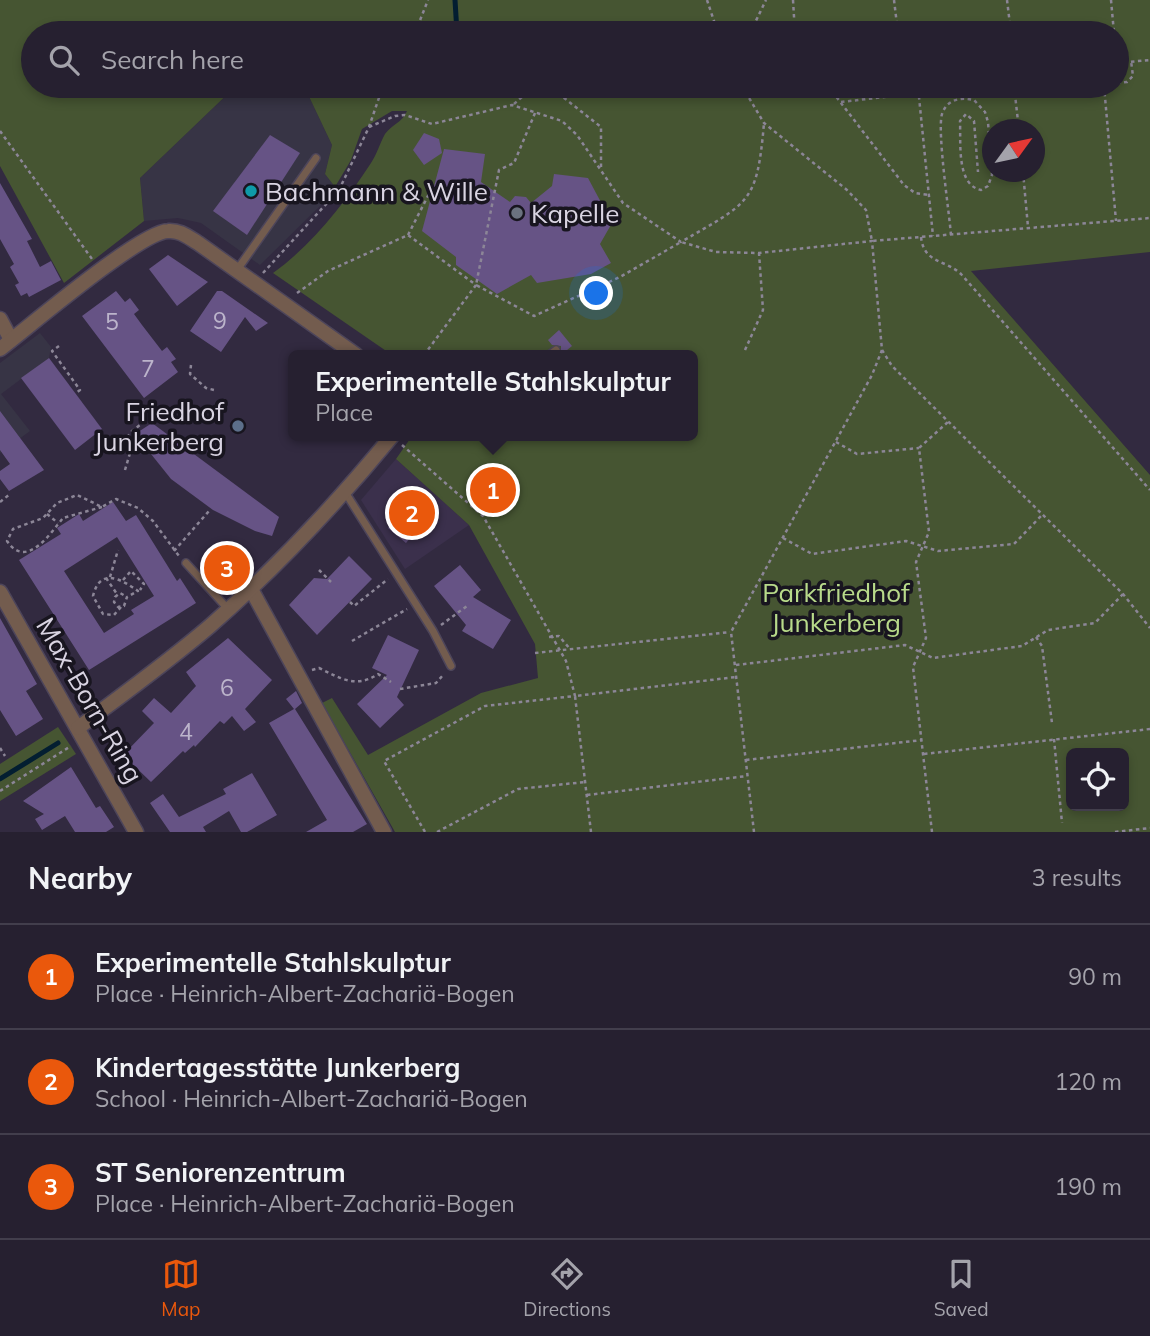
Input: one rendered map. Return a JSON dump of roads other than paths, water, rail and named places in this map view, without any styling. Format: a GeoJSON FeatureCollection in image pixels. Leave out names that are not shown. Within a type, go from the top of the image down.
{"type":"FeatureCollection","features":[{"type":"Feature","properties":{"kind":"street"},"geometry":{"type":"LineString","coordinates":[[0,319],[6,344],[141,241],[169,231],[178,232],[198,243],[349,350]]}},
{"type":"Feature","properties":{"kind":"street"},"geometry":{"type":"LineString","coordinates":[[81,733],[251,589],[345,492],[387,441]]}},
{"type":"Feature","properties":{"kind":"street"},"geometry":{"type":"LineString","coordinates":[[251,589],[384,832]]}},
{"type":"Feature","properties":{"kind":"street","name":"Max-Born-Ring"},"geometry":{"type":"LineString","coordinates":[[0,592],[136,832]]}},
{"type":"Feature","properties":{"kind":"lane"},"geometry":{"type":"LineString","coordinates":[[236,270],[316,158]]}},
{"type":"Feature","properties":{"kind":"lane"},"geometry":{"type":"LineString","coordinates":[[345,492],[433,631],[451,666]]}},
{"type":"Feature","properties":{"kind":"lane"},"geometry":{"type":"LineString","coordinates":[[186,563],[228,610]]}},
{"type":"Feature","properties":{"kind":"waterway"},"geometry":{"type":"LineString","coordinates":[[455,0],[456,21]]}},
{"type":"Feature","properties":{"kind":"waterway"},"geometry":{"type":"LineString","coordinates":[[0,779],[58,743]]}},
{"type":"Feature","properties":{"kind":"place","name":"Bachmann & Wille"},"geometry":{"type":"Point","coordinates":[251,191]}},
{"type":"Feature","properties":{"kind":"place","name":"Kapelle"},"geometry":{"type":"Point","coordinates":[517,213]}},
{"type":"Feature","properties":{"kind":"place","name":"Friedhof Junkerberg"},"geometry":{"type":"Point","coordinates":[238,426]}},
{"type":"Feature","properties":{"kind":"place","name":"Experimentelle Stahlskulptur"},"geometry":{"type":"Point","coordinates":[493,490]}},
{"type":"Feature","properties":{"kind":"place","name":"Kindertagesstätte Junkerberg"},"geometry":{"type":"Point","coordinates":[412,513]}},
{"type":"Feature","properties":{"kind":"place","name":"ST Seniorenzentrum"},"geometry":{"type":"Point","coordinates":[227,568]}},
{"type":"Feature","properties":{"kind":"park label","name":"Parkfriedhof Junkerberg"},"geometry":{"type":"Point","coordinates":[836,607]}}]}
